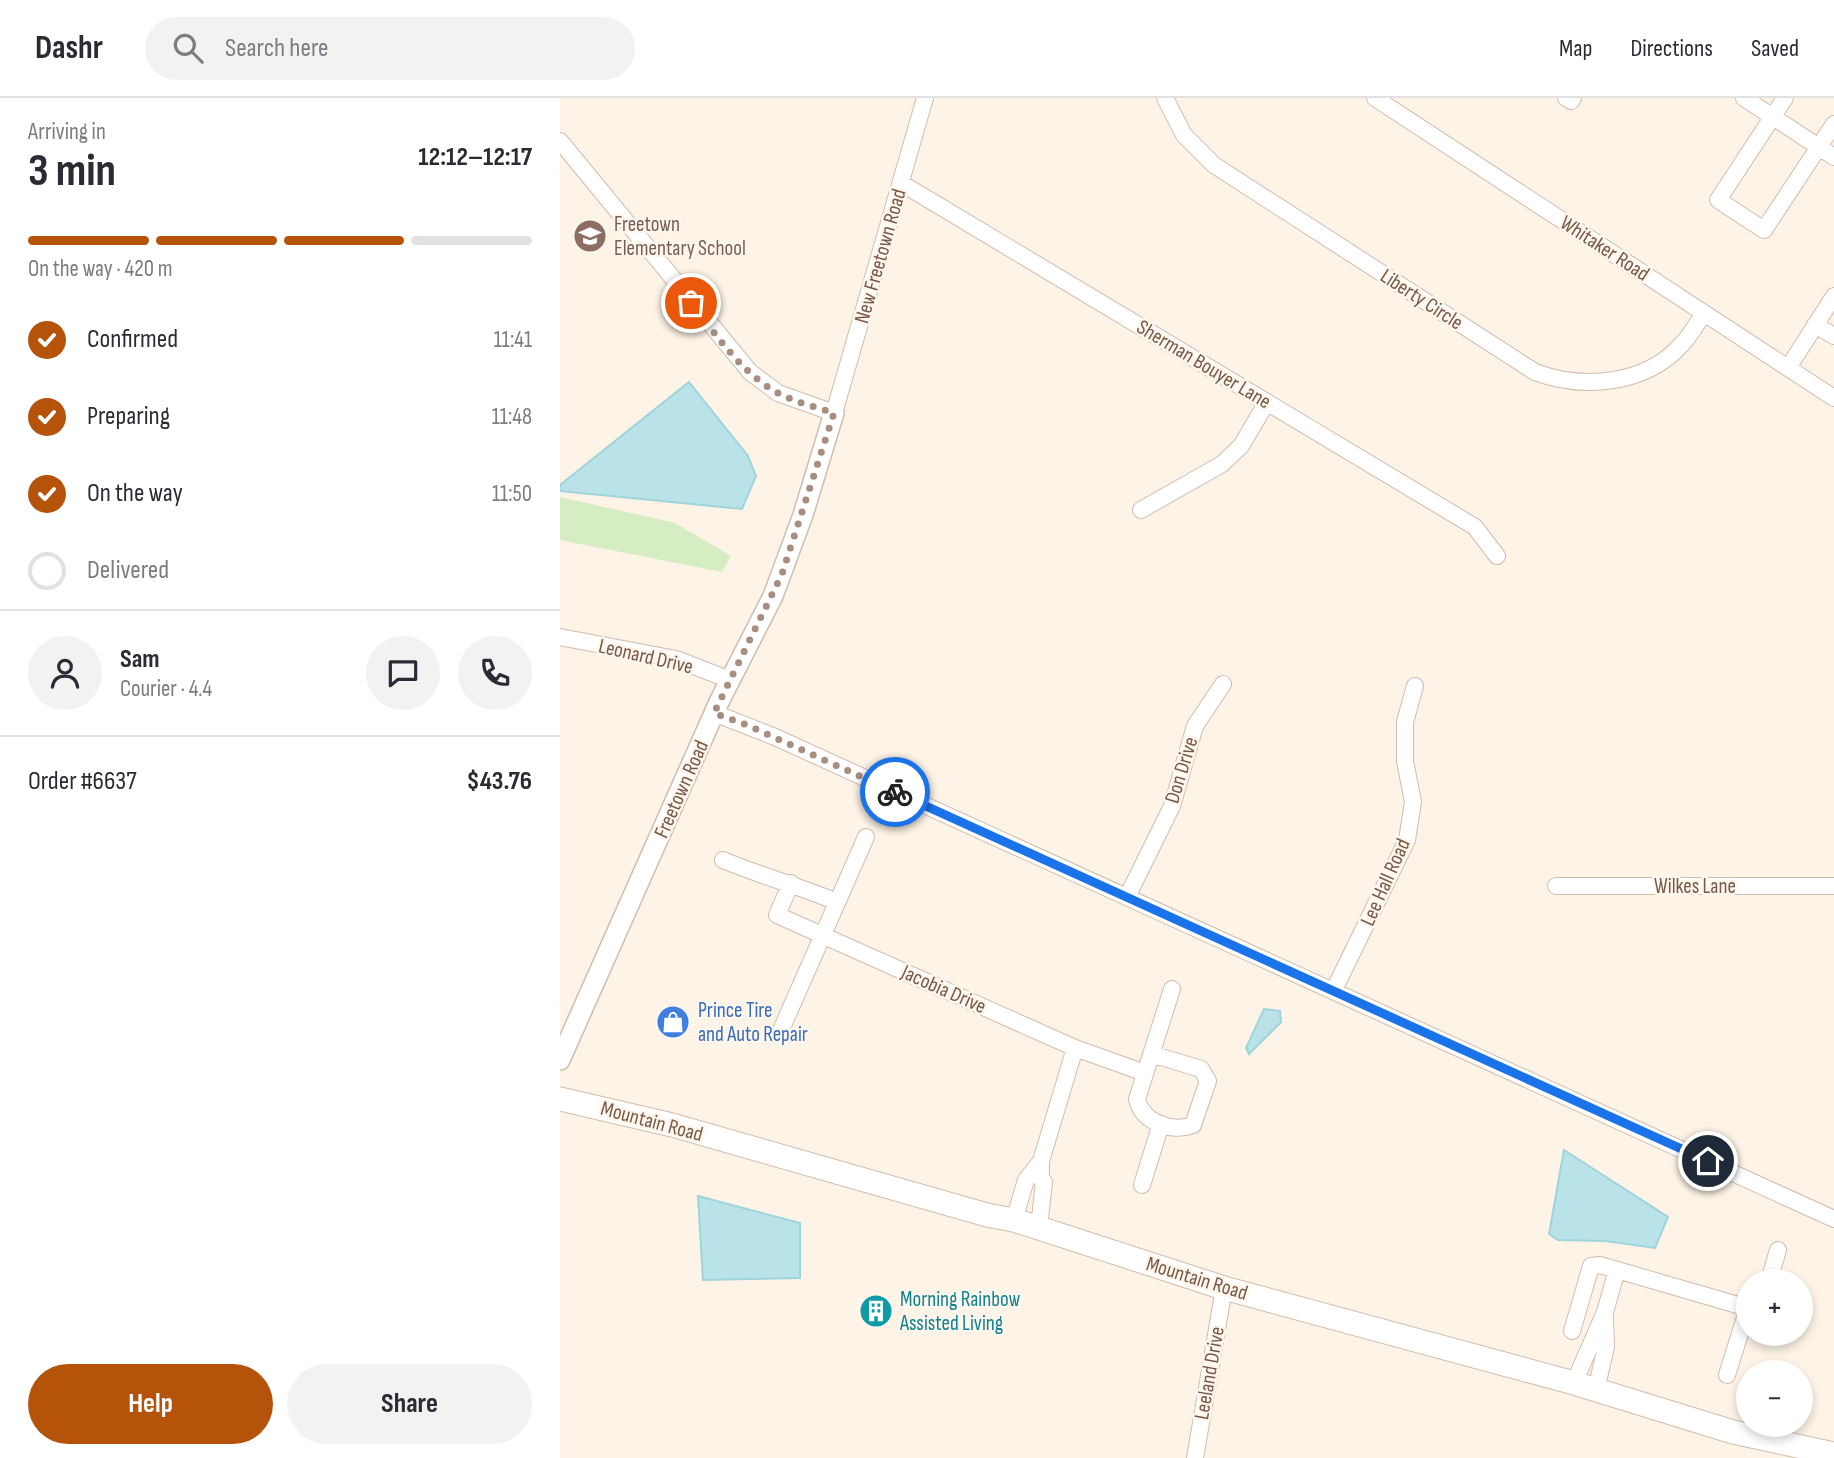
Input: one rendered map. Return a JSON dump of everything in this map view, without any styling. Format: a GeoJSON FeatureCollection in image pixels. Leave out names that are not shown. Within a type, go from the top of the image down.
{"type":"FeatureCollection","features":[{"type":"Feature","properties":{"kind":"main road","name":"Mountain Road"},"geometry":{"type":"LineString","coordinates":[[560,1099],[672,1125],[987,1215],[1014,1220],[1224,1288],[1574,1382],[1733,1432],[1834,1454]]}},
{"type":"Feature","properties":{"kind":"street","name":"New Freetown Road"},"geometry":{"type":"LineString","coordinates":[[834,413],[925,98]]}},
{"type":"Feature","properties":{"kind":"street","name":"Liberty Circle"},"geometry":{"type":"LineString","coordinates":[[1165,98],[1184,135],[1214,165],[1535,372],[1577,383],[1615,380],[1635,374],[1668,357],[1682,344],[1704,313]]}},
{"type":"Feature","properties":{"kind":"street","name":"Whitaker Road"},"geometry":{"type":"LineString","coordinates":[[1375,98],[1393,103],[1834,398]]}},
{"type":"Feature","properties":{"kind":"street"},"geometry":{"type":"LineString","coordinates":[[1566,98],[1571,101],[1573,98]]}},
{"type":"Feature","properties":{"kind":"street"},"geometry":{"type":"LineString","coordinates":[[1744,98],[1834,157]]}},
{"type":"Feature","properties":{"kind":"street"},"geometry":{"type":"LineString","coordinates":[[1786,98],[1718,200],[1764,230],[1834,124]]}},
{"type":"Feature","properties":{"kind":"street"},"geometry":{"type":"LineString","coordinates":[[560,141],[750,372],[778,393],[834,413]]}},
{"type":"Feature","properties":{"kind":"street","name":"Sherman Bouyer Lane"},"geometry":{"type":"LineString","coordinates":[[901,183],[1475,527],[1497,556]]}},
{"type":"Feature","properties":{"kind":"street"},"geometry":{"type":"LineString","coordinates":[[1788,368],[1834,296]]}},
{"type":"Feature","properties":{"kind":"street"},"geometry":{"type":"LineString","coordinates":[[1815,325],[1834,336]]}},
{"type":"Feature","properties":{"kind":"street"},"geometry":{"type":"LineString","coordinates":[[1141,510],[1222,464],[1241,446],[1267,402]]}},
{"type":"Feature","properties":{"kind":"street","name":"Freetown Road"},"geometry":{"type":"LineString","coordinates":[[560,1060],[714,713],[757,631],[782,574],[834,413]]}},
{"type":"Feature","properties":{"kind":"street","name":"Leonard Drive"},"geometry":{"type":"LineString","coordinates":[[560,637],[676,659],[730,680]]}},
{"type":"Feature","properties":{"kind":"street","name":"Don Drive"},"geometry":{"type":"LineString","coordinates":[[1127,897],[1175,796],[1195,726],[1223,684]]}},
{"type":"Feature","properties":{"kind":"street","name":"Lee Hall Road"},"geometry":{"type":"LineString","coordinates":[[1334,990],[1407,840],[1413,802],[1405,761],[1405,722],[1415,686]]}},
{"type":"Feature","properties":{"kind":"street"},"geometry":{"type":"LineString","coordinates":[[714,713],[756,729],[1334,990],[1834,1219]]}},
{"type":"Feature","properties":{"kind":"street"},"geometry":{"type":"LineString","coordinates":[[781,1030],[866,837]]}},
{"type":"Feature","properties":{"kind":"street"},"geometry":{"type":"LineString","coordinates":[[723,860],[837,902]]}},
{"type":"Feature","properties":{"kind":"street","name":"Jacobia Drive"},"geometry":{"type":"LineString","coordinates":[[791,883],[776,915],[1075,1048],[1145,1073]]}},
{"type":"Feature","properties":{"kind":"street","name":"Wilkes Lane"},"geometry":{"type":"LineString","coordinates":[[1556,886],[1834,886]]}},
{"type":"Feature","properties":{"kind":"street"},"geometry":{"type":"LineString","coordinates":[[1151,1054],[1201,1069],[1208,1081],[1193,1125],[1176,1128],[1146,1118],[1139,1110],[1137,1099],[1151,1054],[1172,989]]}},
{"type":"Feature","properties":{"kind":"street"},"geometry":{"type":"LineString","coordinates":[[1039,1228],[1044,1182],[1041,1179],[1041,1161],[1075,1048]]}},
{"type":"Feature","properties":{"kind":"street"},"geometry":{"type":"LineString","coordinates":[[1142,1185],[1161,1124]]}},
{"type":"Feature","properties":{"kind":"street"},"geometry":{"type":"LineString","coordinates":[[1014,1220],[1026,1180],[1041,1161]]}},
{"type":"Feature","properties":{"kind":"street"},"geometry":{"type":"LineString","coordinates":[[1772,1269],[1778,1250]]}},
{"type":"Feature","properties":{"kind":"street"},"geometry":{"type":"LineString","coordinates":[[1572,1331],[1591,1266],[1617,1270],[1736,1305]]}},
{"type":"Feature","properties":{"kind":"street"},"geometry":{"type":"LineString","coordinates":[[1574,1382],[1605,1312],[1617,1270]]}},
{"type":"Feature","properties":{"kind":"street","name":"Leeland Drive"},"geometry":{"type":"LineString","coordinates":[[1195,1458],[1224,1288]]}},
{"type":"Feature","properties":{"kind":"street"},"geometry":{"type":"LineString","coordinates":[[1596,1390],[1606,1347],[1605,1312]]}},
{"type":"Feature","properties":{"kind":"street"},"geometry":{"type":"LineString","coordinates":[[1727,1375],[1736,1346]]}},
{"type":"Feature","properties":{"kind":"green space"},"geometry":{"type":"Polygon","coordinates":[[[560,497],[675,523],[731,556],[722,572],[560,540],[560,497]]]}},
{"type":"Feature","properties":{"kind":"water"},"geometry":{"type":"Polygon","coordinates":[[[689,382],[748,456],[756,476],[742,509],[560,491],[560,485],[689,382]]]}},
{"type":"Feature","properties":{"kind":"water"},"geometry":{"type":"Polygon","coordinates":[[[1264,1009],[1280,1011],[1281,1022],[1249,1054],[1246,1048],[1264,1009]]]}},
{"type":"Feature","properties":{"kind":"water"},"geometry":{"type":"Polygon","coordinates":[[[1564,1150],[1668,1217],[1655,1248],[1605,1241],[1558,1240],[1549,1234],[1564,1150]]]}},
{"type":"Feature","properties":{"kind":"water"},"geometry":{"type":"Polygon","coordinates":[[[698,1196],[800,1223],[800,1278],[703,1280],[698,1196]]]}},
{"type":"Feature","properties":{"kind":"way so far"},"geometry":{"type":"LineString","coordinates":[[691,303],[737,360],[763,383],[793,400],[834,413],[782,574],[757,631],[714,713],[747,725],[895,792]]}},
{"type":"Feature","properties":{"kind":"place","name":"Freetown Elementary School"},"geometry":{"type":"Point","coordinates":[590,236]}},
{"type":"Feature","properties":{"kind":"place","name":"Prince Tire and Auto Repair"},"geometry":{"type":"Point","coordinates":[673,1022]}},
{"type":"Feature","properties":{"kind":"place","name":"Morning Rainbow Assisted Living"},"geometry":{"type":"Point","coordinates":[876,1311]}},
{"type":"Feature","properties":{"kind":"route"},"geometry":{"type":"LineString","coordinates":[[895,792],[1708,1161]]}}]}
